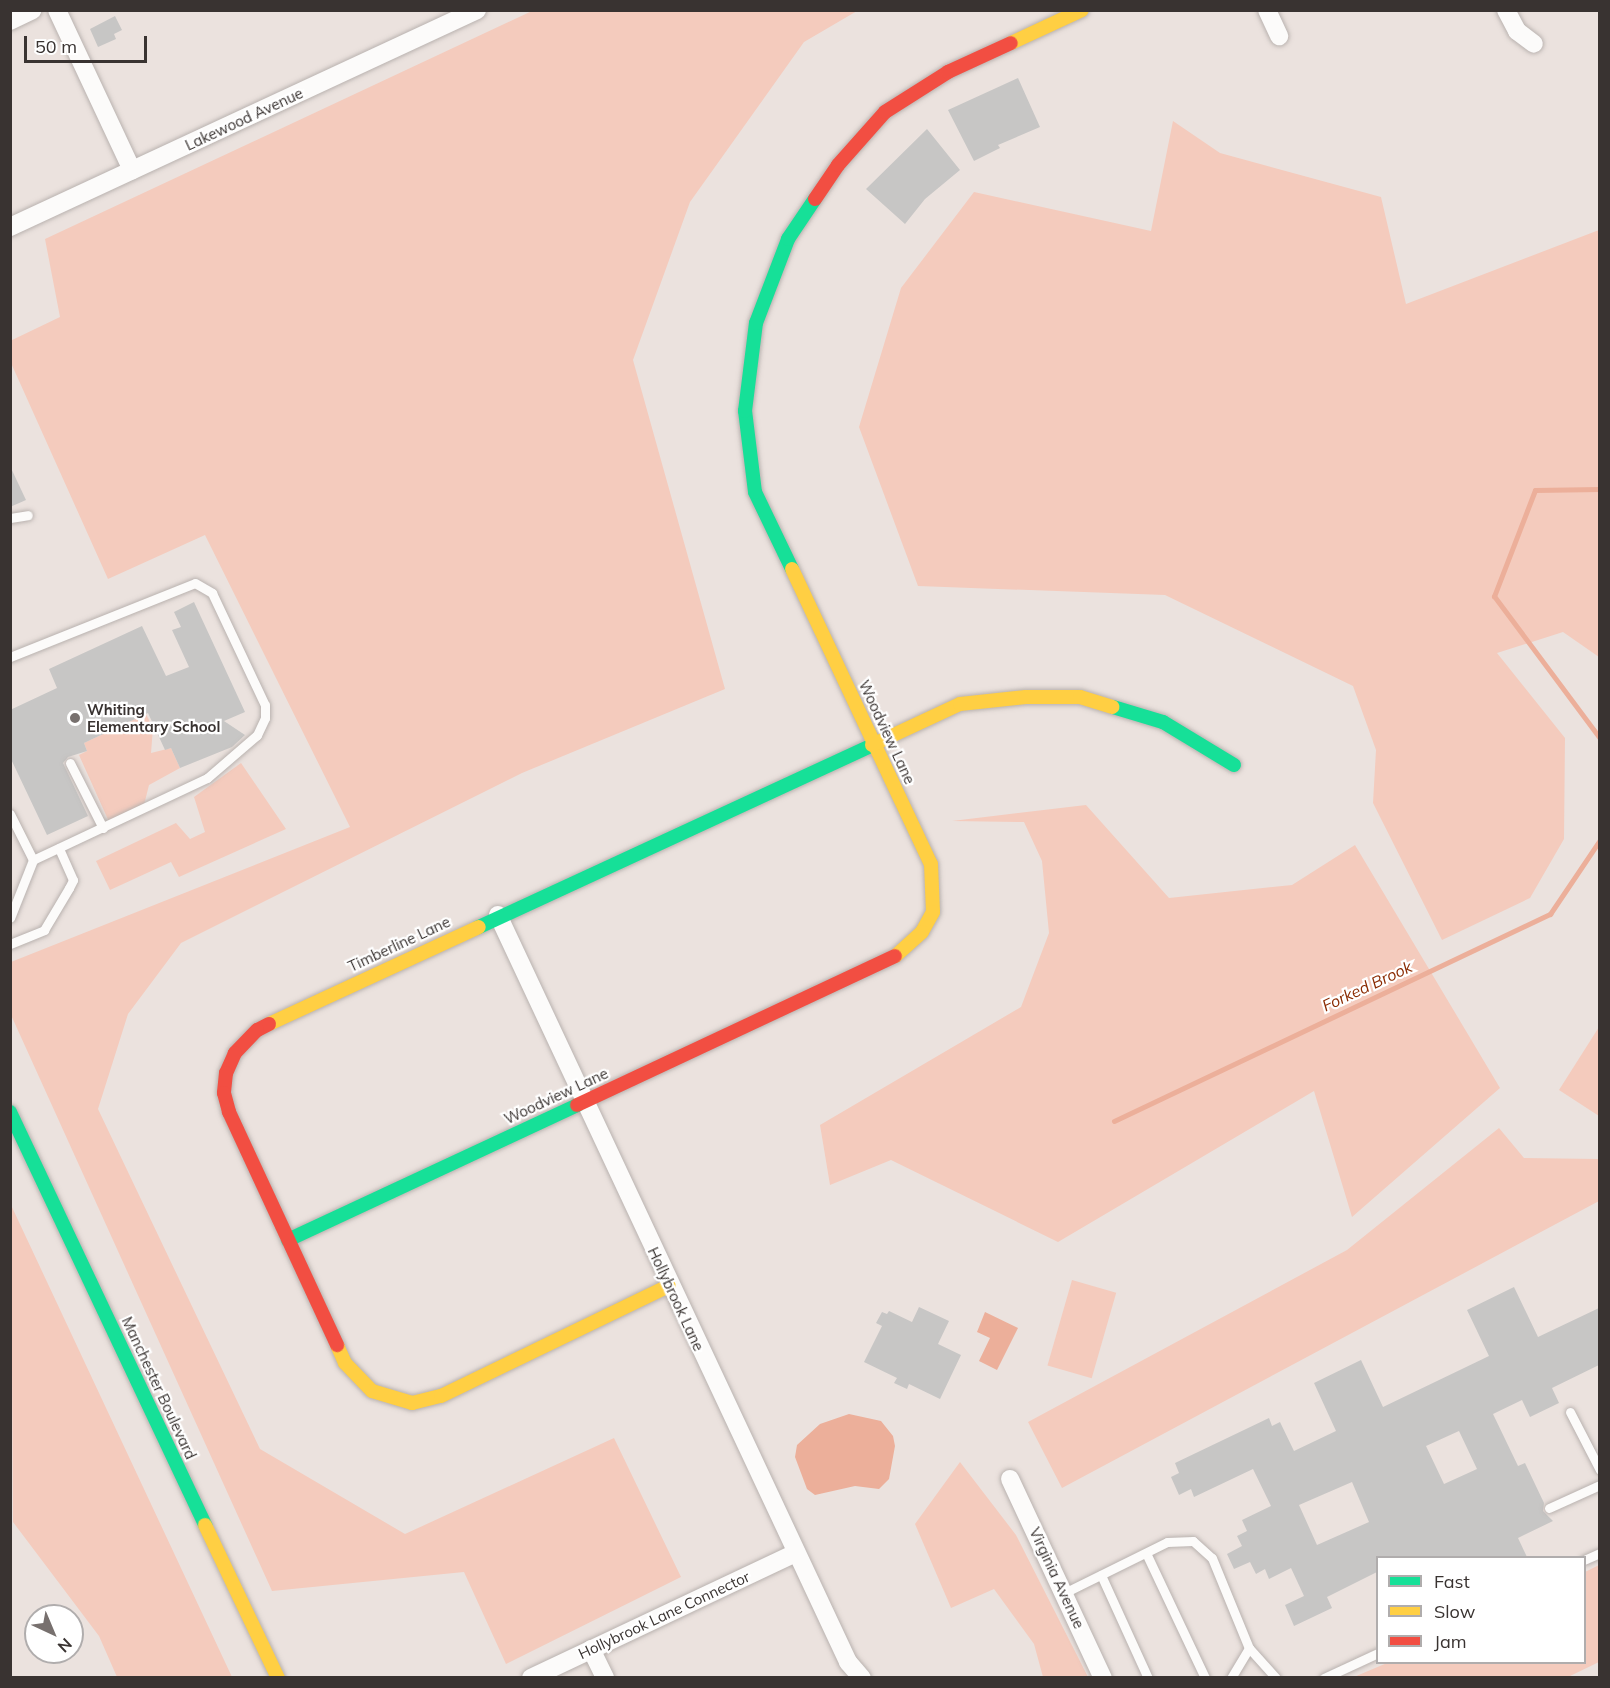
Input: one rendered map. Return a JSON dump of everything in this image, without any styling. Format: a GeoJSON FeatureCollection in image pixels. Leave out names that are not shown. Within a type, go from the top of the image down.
{"type":"FeatureCollection","features":[{"type":"Feature","properties":{"kind":"street"},"geometry":{"type":"LineString","coordinates":[[10,21],[33,10]]}},
{"type":"Feature","properties":{"kind":"street"},"geometry":{"type":"LineString","coordinates":[[57,10],[132,170]]}},
{"type":"Feature","properties":{"kind":"street","name":"Lakewood Avenue"},"geometry":{"type":"LineString","coordinates":[[10,227],[477,10]]}},
{"type":"Feature","properties":{"kind":"street","name":"Woodview Lane"},"geometry":{"type":"LineString","coordinates":[[288,1240],[897,955],[922,932],[933,912],[935,889],[931,864],[755,492],[745,411],[756,322],[788,239],[838,165],[885,112],[948,72],[1082,10]]}},
{"type":"Feature","properties":{"kind":"street"},"geometry":{"type":"LineString","coordinates":[[1267,10],[1279,36]]}},
{"type":"Feature","properties":{"kind":"street"},"geometry":{"type":"LineString","coordinates":[[1506,10],[1516,31],[1534,44]]}},
{"type":"Feature","properties":{"kind":"street","name":"Timberline Lane"},"geometry":{"type":"LineString","coordinates":[[669,1286],[441,1396],[412,1403],[372,1391],[356,1378],[345,1363],[230,1112],[224,1093],[226,1073],[235,1053],[257,1030],[498,915],[874,741],[960,704],[1026,697],[1080,697],[1163,722],[1234,765]]}},
{"type":"Feature","properties":{"kind":"street","name":"Hollybrook Lane"},"geometry":{"type":"LineString","coordinates":[[498,915],[669,1286],[848,1662],[862,1677]]}},
{"type":"Feature","properties":{"kind":"street","name":"Manchester Boulevard"},"geometry":{"type":"LineString","coordinates":[[10,1112],[278,1677]]}},
{"type":"Feature","properties":{"kind":"street","name":"Virginia Avenue"},"geometry":{"type":"LineString","coordinates":[[1010,1479],[1103,1677]]}},
{"type":"Feature","properties":{"kind":"street","name":"Hollybrook Lane Connector"},"geometry":{"type":"LineString","coordinates":[[531,1677],[796,1553]]}},
{"type":"Feature","properties":{"kind":"street"},"geometry":{"type":"LineString","coordinates":[[591,1649],[605,1677]]}},
{"type":"Feature","properties":{"kind":"lane"},"geometry":{"type":"LineString","coordinates":[[10,518],[28,515]]}},
{"type":"Feature","properties":{"kind":"lane"},"geometry":{"type":"LineString","coordinates":[[10,657],[186,585],[205,586],[212,594],[265,705],[263,726],[235,756],[207,778],[33,861],[10,918]]}},
{"type":"Feature","properties":{"kind":"lane"},"geometry":{"type":"LineString","coordinates":[[70,763],[103,828]]}},
{"type":"Feature","properties":{"kind":"lane"},"geometry":{"type":"LineString","coordinates":[[10,814],[33,861]]}},
{"type":"Feature","properties":{"kind":"lane"},"geometry":{"type":"LineString","coordinates":[[10,944],[44,930],[69,888],[73,880],[59,848]]}},
{"type":"Feature","properties":{"kind":"lane"},"geometry":{"type":"LineString","coordinates":[[1570,1412],[1599,1470]]}},
{"type":"Feature","properties":{"kind":"lane"},"geometry":{"type":"LineString","coordinates":[[1549,1508],[1599,1485]]}},
{"type":"Feature","properties":{"kind":"lane"},"geometry":{"type":"LineString","coordinates":[[1064,1593],[1167,1542],[1193,1541],[1212,1558],[1249,1648],[1276,1677]]}},
{"type":"Feature","properties":{"kind":"lane"},"geometry":{"type":"LineString","coordinates":[[1146,1552],[1204,1677]]}},
{"type":"Feature","properties":{"kind":"lane"},"geometry":{"type":"LineString","coordinates":[[1101,1575],[1148,1677]]}},
{"type":"Feature","properties":{"kind":"lane"},"geometry":{"type":"LineString","coordinates":[[1231,1677],[1249,1648]]}},
{"type":"Feature","properties":{"kind":"lane"},"geometry":{"type":"LineString","coordinates":[[1324,1677],[1376,1653]]}},
{"type":"Feature","properties":{"kind":"shaded area"},"geometry":{"type":"Polygon","coordinates":[[[532,11],[857,11],[804,42],[690,202],[633,360],[725,689],[522,773],[181,943],[128,1014],[98,1109],[260,1449],[405,1534],[614,1438],[681,1577],[506,1664],[464,1572],[272,1591],[11,1015],[11,962],[350,827],[205,535],[108,579],[11,363],[10,341],[60,317],[45,239],[532,11]]]}},
{"type":"Feature","properties":{"kind":"shaded area"},"geometry":{"type":"Polygon","coordinates":[[[1173,121],[1220,153],[1381,197],[1406,304],[1599,230],[1599,657],[1563,632],[1497,653],[1565,738],[1564,839],[1530,898],[1442,940],[1373,803],[1376,750],[1353,686],[1165,595],[918,586],[859,427],[901,288],[974,192],[1151,231],[1173,121]]]}},
{"type":"Feature","properties":{"kind":"shaded area"},"geometry":{"type":"Polygon","coordinates":[[[146,714],[153,728],[151,753],[171,748],[180,768],[149,785],[143,809],[110,824],[79,755],[87,751],[84,743],[146,714]]]}},
{"type":"Feature","properties":{"kind":"shaded area"},"geometry":{"type":"Polygon","coordinates":[[[241,763],[286,829],[179,877],[171,862],[110,890],[96,861],[176,823],[190,839],[205,832],[194,797],[241,763]]]}},
{"type":"Feature","properties":{"kind":"shaded area"},"geometry":{"type":"Polygon","coordinates":[[[1086,805],[1169,898],[1292,885],[1355,845],[1500,1088],[1352,1217],[1314,1091],[1058,1242],[891,1160],[830,1185],[820,1125],[1021,1007],[1049,933],[1042,861],[1024,822],[952,821],[1086,805]]]}},
{"type":"Feature","properties":{"kind":"shaded area"},"geometry":{"type":"Polygon","coordinates":[[[1599,1027],[1599,1116],[1559,1090],[1599,1027]]]}},
{"type":"Feature","properties":{"kind":"shaded area"},"geometry":{"type":"Polygon","coordinates":[[[1499,1128],[1524,1158],[1599,1159],[1599,1201],[1062,1488],[1028,1422],[1347,1250],[1499,1128]]]}},
{"type":"Feature","properties":{"kind":"shaded area"},"geometry":{"type":"Polygon","coordinates":[[[11,1205],[232,1677],[117,1677],[99,1636],[84,1616],[84,1604],[75,1604],[13,1522],[11,1205]]]}},
{"type":"Feature","properties":{"kind":"shaded area"},"geometry":{"type":"Polygon","coordinates":[[[1072,1280],[1116,1293],[1092,1378],[1047,1366],[1072,1280]]]}},
{"type":"Feature","properties":{"kind":"shaded area"},"geometry":{"type":"Polygon","coordinates":[[[985,1312],[1018,1328],[997,1370],[979,1361],[990,1338],[977,1332],[985,1312]]]}},
{"type":"Feature","properties":{"kind":"shaded area"},"geometry":{"type":"Polygon","coordinates":[[[849,1414],[881,1421],[893,1436],[895,1446],[889,1479],[879,1489],[855,1486],[815,1495],[807,1489],[795,1457],[797,1445],[820,1424],[849,1414]]]}},
{"type":"Feature","properties":{"kind":"shaded area"},"geometry":{"type":"Polygon","coordinates":[[[960,1462],[1016,1535],[1088,1677],[1043,1677],[1034,1644],[994,1589],[951,1608],[915,1524],[960,1462]]]}},
{"type":"Feature","properties":{"kind":"shaded area"},"geometry":{"type":"Polygon","coordinates":[[[1599,1565],[1599,1662],[1568,1677],[1354,1677],[1385,1664],[1586,1664],[1586,1572],[1599,1565]]]}},
{"type":"Feature","properties":{"kind":"building"},"geometry":{"type":"Polygon","coordinates":[[[115,16],[122,30],[114,34],[116,39],[98,47],[90,29],[115,16]]]}},
{"type":"Feature","properties":{"kind":"building"},"geometry":{"type":"Polygon","coordinates":[[[1018,78],[1040,127],[998,145],[1000,148],[974,161],[948,110],[1018,78]]]}},
{"type":"Feature","properties":{"kind":"building"},"geometry":{"type":"Polygon","coordinates":[[[927,129],[960,170],[925,199],[905,224],[866,189],[927,129]]]}},
{"type":"Feature","properties":{"kind":"building"},"geometry":{"type":"Polygon","coordinates":[[[10,466],[26,500],[10,507],[10,466]]]}},
{"type":"Feature","properties":{"kind":"building","name":"Whiting Elementary School"},"geometry":{"type":"Polygon","coordinates":[[[194,602],[245,712],[224,721],[245,735],[232,747],[180,768],[171,748],[165,750],[148,713],[84,743],[87,751],[68,757],[63,763],[88,816],[47,835],[10,757],[10,710],[57,688],[49,669],[142,626],[166,676],[189,667],[172,630],[181,627],[174,612],[194,602]]]}},
{"type":"Feature","properties":{"kind":"building"},"geometry":{"type":"Polygon","coordinates":[[[1514,1287],[1538,1337],[1599,1308],[1599,1365],[1552,1388],[1559,1403],[1530,1417],[1522,1400],[1493,1414],[1518,1466],[1525,1463],[1544,1503],[1543,1511],[1553,1521],[1518,1538],[1527,1556],[1376,1556],[1376,1572],[1327,1597],[1332,1608],[1294,1626],[1285,1605],[1304,1596],[1291,1568],[1269,1579],[1265,1569],[1256,1574],[1250,1562],[1234,1569],[1227,1554],[1242,1546],[1237,1536],[1247,1531],[1242,1520],[1271,1506],[1253,1469],[1194,1497],[1191,1489],[1179,1495],[1171,1477],[1179,1473],[1175,1463],[1269,1418],[1272,1426],[1280,1422],[1294,1451],[1336,1431],[1314,1383],[1361,1360],[1383,1407],[1489,1356],[1467,1310],[1514,1287]],[[1459,1431],[1426,1446],[1444,1484],[1477,1469],[1459,1431]],[[1352,1482],[1299,1505],[1317,1545],[1369,1522],[1352,1482]]]}},
{"type":"Feature","properties":{"kind":"building"},"geometry":{"type":"Polygon","coordinates":[[[919,1307],[949,1321],[938,1344],[961,1355],[940,1399],[909,1384],[907,1389],[894,1383],[897,1378],[864,1362],[882,1326],[876,1323],[882,1312],[887,1314],[889,1311],[912,1322],[919,1307]]]}},
{"type":"Feature","properties":{"kind":"waterway","name":"Forked Brook"},"geometry":{"type":"LineString","coordinates":[[1600,489],[1535,490],[1494,596],[1600,738]]}},
{"type":"Feature","properties":{"kind":"waterway","name":"Forked Brook"},"geometry":{"type":"LineString","coordinates":[[1114,1121],[1550,914],[1600,840]]}},
{"type":"Feature","properties":{"kind":"traffic: fast"},"geometry":{"type":"LineString","coordinates":[[792,569],[755,492],[745,411],[756,323],[788,239],[815,199]]}},
{"type":"Feature","properties":{"kind":"traffic: fast"},"geometry":{"type":"LineString","coordinates":[[1113,707],[1163,722],[1234,765]]}},
{"type":"Feature","properties":{"kind":"traffic: fast"},"geometry":{"type":"LineString","coordinates":[[479,927],[872,745]]}},
{"type":"Feature","properties":{"kind":"traffic: fast"},"geometry":{"type":"LineString","coordinates":[[288,1240],[577,1105]]}},
{"type":"Feature","properties":{"kind":"traffic: fast"},"geometry":{"type":"LineString","coordinates":[[10,1112],[205,1525]]}},
{"type":"Feature","properties":{"kind":"traffic: slow"},"geometry":{"type":"LineString","coordinates":[[1011,43],[1082,10]]}},
{"type":"Feature","properties":{"kind":"traffic: slow"},"geometry":{"type":"LineString","coordinates":[[792,569],[931,864],[933,912],[922,932],[895,956]]}},
{"type":"Feature","properties":{"kind":"traffic: slow"},"geometry":{"type":"LineString","coordinates":[[872,745],[960,704],[1026,697],[1080,697],[1113,707]]}},
{"type":"Feature","properties":{"kind":"traffic: slow"},"geometry":{"type":"LineString","coordinates":[[269,1024],[479,927]]}},
{"type":"Feature","properties":{"kind":"traffic: slow"},"geometry":{"type":"LineString","coordinates":[[337,1345],[345,1363],[372,1391],[412,1403],[441,1396],[669,1286]]}},
{"type":"Feature","properties":{"kind":"traffic: slow"},"geometry":{"type":"LineString","coordinates":[[205,1525],[278,1678]]}},
{"type":"Feature","properties":{"kind":"traffic: jam"},"geometry":{"type":"LineString","coordinates":[[815,199],[838,165],[885,112],[948,72],[1011,43]]}},
{"type":"Feature","properties":{"kind":"traffic: jam"},"geometry":{"type":"LineString","coordinates":[[577,1105],[895,956]]}},
{"type":"Feature","properties":{"kind":"traffic: jam"},"geometry":{"type":"LineString","coordinates":[[269,1024],[257,1030],[235,1053],[226,1073],[224,1093],[229,1112],[337,1345]]}},
{"type":"Feature","properties":{"kind":"place","name":"Whiting Elementary School"},"geometry":{"type":"Point","coordinates":[75,718]}}]}
